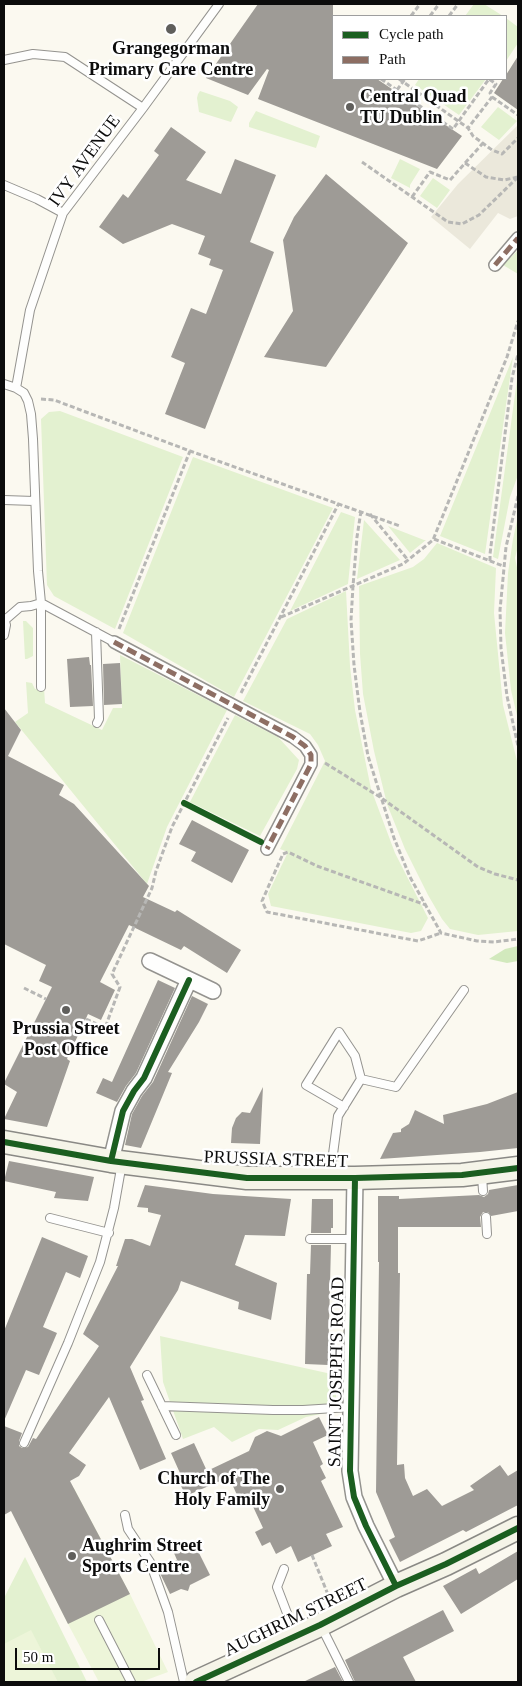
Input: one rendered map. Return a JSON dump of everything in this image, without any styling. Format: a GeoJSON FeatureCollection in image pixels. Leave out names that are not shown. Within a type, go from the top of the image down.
{"type":"FeatureCollection","features":[{"type":"Feature","properties":{"kind":"main road","name":"PRUSSIA STREET"},"geometry":{"type":"LineString","coordinates":[[4,1142],[116,1162],[221,1176],[275,1179],[355,1178],[482,1182],[518,1168]]}},
{"type":"Feature","properties":{"kind":"main road","name":"AUGHRIM STREET"},"geometry":{"type":"LineString","coordinates":[[197,1682],[518,1528]]}},
{"type":"Feature","properties":{"kind":"street"},"geometry":{"type":"LineString","coordinates":[[495,265],[518,238]]}},
{"type":"Feature","properties":{"kind":"street"},"geometry":{"type":"LineString","coordinates":[[114,642],[293,737],[305,746],[311,755],[311,764],[268,848]]}},
{"type":"Feature","properties":{"kind":"street"},"geometry":{"type":"LineString","coordinates":[[150,962],[214,991]]}},
{"type":"Feature","properties":{"kind":"street"},"geometry":{"type":"LineString","coordinates":[[116,1162],[123,1111],[144,1078],[189,980]]}},
{"type":"Feature","properties":{"kind":"street","name":"SAINT JOSEPH'S ROAD"},"geometry":{"type":"LineString","coordinates":[[355,1178],[350,1471],[354,1497],[366,1526],[396,1586]]}},
{"type":"Feature","properties":{"kind":"lane","name":"IVY AVENUE"},"geometry":{"type":"LineString","coordinates":[[16,388],[30,310],[63,213],[144,108],[219,4]]}},
{"type":"Feature","properties":{"kind":"lane"},"geometry":{"type":"LineString","coordinates":[[4,60],[33,54],[64,58],[144,108]]}},
{"type":"Feature","properties":{"kind":"lane"},"geometry":{"type":"LineString","coordinates":[[4,185],[37,199],[63,213]]}},
{"type":"Feature","properties":{"kind":"lane"},"geometry":{"type":"LineString","coordinates":[[4,384],[24,393],[28,400],[33,439],[34,501],[41,603],[41,687]]}},
{"type":"Feature","properties":{"kind":"lane"},"geometry":{"type":"LineString","coordinates":[[4,500],[34,501]]}},
{"type":"Feature","properties":{"kind":"lane"},"geometry":{"type":"LineString","coordinates":[[4,635],[6,625],[4,619],[20,607],[41,603],[114,642]]}},
{"type":"Feature","properties":{"kind":"lane"},"geometry":{"type":"LineString","coordinates":[[96,632],[99,719],[96,723]]}},
{"type":"Feature","properties":{"kind":"lane"},"geometry":{"type":"LineString","coordinates":[[361,1078],[396,1087],[464,990]]}},
{"type":"Feature","properties":{"kind":"lane"},"geometry":{"type":"LineString","coordinates":[[330,1179],[338,1116],[344,1107],[361,1078],[354,1056],[339,1032],[306,1085],[344,1107]]}},
{"type":"Feature","properties":{"kind":"lane"},"geometry":{"type":"LineString","coordinates":[[24,1443],[68,1343],[100,1262],[109,1233],[116,1162]]}},
{"type":"Feature","properties":{"kind":"lane"},"geometry":{"type":"LineString","coordinates":[[486,1216],[487,1234]]}},
{"type":"Feature","properties":{"kind":"lane"},"geometry":{"type":"LineString","coordinates":[[50,1218],[109,1233]]}},
{"type":"Feature","properties":{"kind":"lane"},"geometry":{"type":"LineString","coordinates":[[310,1239],[354,1239]]}},
{"type":"Feature","properties":{"kind":"lane"},"geometry":{"type":"LineString","coordinates":[[147,1375],[176,1435]]}},
{"type":"Feature","properties":{"kind":"lane"},"geometry":{"type":"LineString","coordinates":[[162,1406],[273,1410],[351,1407]]}},
{"type":"Feature","properties":{"kind":"lane"},"geometry":{"type":"LineString","coordinates":[[125,1515],[128,1528],[150,1562],[168,1612],[184,1682]]}},
{"type":"Feature","properties":{"kind":"lane"},"geometry":{"type":"LineString","coordinates":[[284,1569],[277,1587],[296,1636]]}},
{"type":"Feature","properties":{"kind":"lane"},"geometry":{"type":"LineString","coordinates":[[99,1620],[131,1682]]}},
{"type":"Feature","properties":{"kind":"lane"},"geometry":{"type":"LineString","coordinates":[[328,1620],[349,1682]]}},
{"type":"Feature","properties":{"kind":"path"},"geometry":{"type":"LineString","coordinates":[[412,15],[420,4]]}},
{"type":"Feature","properties":{"kind":"path"},"geometry":{"type":"LineString","coordinates":[[431,15],[439,4]]}},
{"type":"Feature","properties":{"kind":"path"},"geometry":{"type":"LineString","coordinates":[[450,15],[458,4]]}},
{"type":"Feature","properties":{"kind":"path"},"geometry":{"type":"LineString","coordinates":[[383,80],[453,129],[488,80]]}},
{"type":"Feature","properties":{"kind":"path"},"geometry":{"type":"LineString","coordinates":[[397,90],[402,80],[468,128],[473,136],[492,150],[502,154],[518,138]]}},
{"type":"Feature","properties":{"kind":"path"},"geometry":{"type":"LineString","coordinates":[[490,80],[496,84],[490,93],[492,97],[518,115]]}},
{"type":"Feature","properties":{"kind":"path"},"geometry":{"type":"LineString","coordinates":[[468,128],[492,97]]}},
{"type":"Feature","properties":{"kind":"path"},"geometry":{"type":"LineString","coordinates":[[412,197],[430,172],[450,180],[483,143]]}},
{"type":"Feature","properties":{"kind":"path"},"geometry":{"type":"LineString","coordinates":[[362,162],[448,222],[462,224],[479,215],[518,177]]}},
{"type":"Feature","properties":{"kind":"path"},"geometry":{"type":"LineString","coordinates":[[465,163],[486,177],[504,180],[518,177]]}},
{"type":"Feature","properties":{"kind":"path"},"geometry":{"type":"LineString","coordinates":[[281,617],[403,564],[434,539],[507,357],[518,321]]}},
{"type":"Feature","properties":{"kind":"path"},"geometry":{"type":"LineString","coordinates":[[513,336],[518,339]]}},
{"type":"Feature","properties":{"kind":"path"},"geometry":{"type":"LineString","coordinates":[[490,561],[512,378],[518,354]]}},
{"type":"Feature","properties":{"kind":"path"},"geometry":{"type":"LineString","coordinates":[[28,400],[54,400],[400,526]]}},
{"type":"Feature","properties":{"kind":"path"},"geometry":{"type":"LineString","coordinates":[[114,642],[190,451]]}},
{"type":"Feature","properties":{"kind":"path"},"geometry":{"type":"LineString","coordinates":[[518,496],[506,547],[500,610],[501,648],[507,696],[518,746]]}},
{"type":"Feature","properties":{"kind":"path"},"geometry":{"type":"LineString","coordinates":[[362,511],[357,537],[351,620],[358,702],[368,756],[394,838],[407,870],[441,933]]}},
{"type":"Feature","properties":{"kind":"path"},"geometry":{"type":"LineString","coordinates":[[370,514],[408,560]]}},
{"type":"Feature","properties":{"kind":"path"},"geometry":{"type":"LineString","coordinates":[[434,539],[503,566]]}},
{"type":"Feature","properties":{"kind":"path"},"geometry":{"type":"LineString","coordinates":[[311,755],[380,797],[478,867],[518,880]]}},
{"type":"Feature","properties":{"kind":"path"},"geometry":{"type":"LineString","coordinates":[[184,803],[268,848],[283,854],[288,852],[318,866],[426,905]]}},
{"type":"Feature","properties":{"kind":"path"},"geometry":{"type":"LineString","coordinates":[[283,854],[262,901],[267,912],[418,941],[441,933],[477,941],[494,942],[518,939]]}},
{"type":"Feature","properties":{"kind":"path"},"geometry":{"type":"LineString","coordinates":[[86,1019],[105,1028],[120,987],[112,974],[152,888]]}},
{"type":"Feature","properties":{"kind":"path"},"geometry":{"type":"LineString","coordinates":[[24,988],[46,999]]}},
{"type":"Feature","properties":{"kind":"path"},"geometry":{"type":"LineString","coordinates":[[312,1555],[328,1620]]}},
{"type":"Feature","properties":{"kind":"green space"},"geometry":{"type":"Polygon","coordinates":[[[474,4],[484,4],[501,15],[466,15],[474,4]]]}},
{"type":"Feature","properties":{"kind":"green space"},"geometry":{"type":"Polygon","coordinates":[[[507,19],[518,27],[518,43],[507,60],[507,19]]]}},
{"type":"Feature","properties":{"kind":"green space"},"geometry":{"type":"Polygon","coordinates":[[[418,80],[485,80],[459,115],[415,85],[418,80]]]}},
{"type":"Feature","properties":{"kind":"green space"},"geometry":{"type":"Polygon","coordinates":[[[200,91],[230,101],[238,107],[231,122],[199,112],[197,98],[200,91]]]}},
{"type":"Feature","properties":{"kind":"green space"},"geometry":{"type":"Polygon","coordinates":[[[498,107],[517,121],[499,140],[481,127],[498,107]]]}},
{"type":"Feature","properties":{"kind":"green space"},"geometry":{"type":"Polygon","coordinates":[[[256,111],[320,136],[316,148],[249,127],[249,123],[256,111]]]}},
{"type":"Feature","properties":{"kind":"green space"},"geometry":{"type":"Polygon","coordinates":[[[400,159],[420,169],[410,188],[391,178],[400,159]]]}},
{"type":"Feature","properties":{"kind":"green space"},"geometry":{"type":"Polygon","coordinates":[[[433,178],[450,190],[437,208],[420,196],[433,178]]]}},
{"type":"Feature","properties":{"kind":"green space"},"geometry":{"type":"Polygon","coordinates":[[[518,250],[518,274],[503,265],[518,250]]]}},
{"type":"Feature","properties":{"kind":"green space"},"geometry":{"type":"Polygon","coordinates":[[[513,357],[506,405],[485,554],[440,536],[513,357]]]}},
{"type":"Feature","properties":{"kind":"green space"},"geometry":{"type":"Polygon","coordinates":[[[518,372],[518,475],[510,497],[498,559],[493,557],[518,372]]]}},
{"type":"Feature","properties":{"kind":"green space"},"geometry":{"type":"Polygon","coordinates":[[[60,411],[183,457],[115,629],[54,596],[47,585],[41,419],[49,412],[60,411]]]}},
{"type":"Feature","properties":{"kind":"green space"},"geometry":{"type":"Polygon","coordinates":[[[193,457],[333,508],[234,697],[123,633],[193,457]]]}},
{"type":"Feature","properties":{"kind":"green space"},"geometry":{"type":"Polygon","coordinates":[[[341,512],[355,517],[348,584],[290,611],[341,512]]]}},
{"type":"Feature","properties":{"kind":"green space"},"geometry":{"type":"Polygon","coordinates":[[[518,516],[518,546],[515,558],[518,572],[518,720],[511,690],[505,633],[508,573],[518,516]]]}},
{"type":"Feature","properties":{"kind":"green space"},"geometry":{"type":"Polygon","coordinates":[[[364,520],[400,560],[357,579],[364,520]]]}},
{"type":"Feature","properties":{"kind":"green space"},"geometry":{"type":"Polygon","coordinates":[[[388,526],[424,540],[426,540],[410,553],[388,526]]]}},
{"type":"Feature","properties":{"kind":"green space"},"geometry":{"type":"Polygon","coordinates":[[[437,543],[496,568],[494,613],[503,705],[518,765],[518,931],[478,935],[450,929],[442,919],[405,849],[387,804],[374,751],[363,694],[360,654],[359,586],[413,567],[424,559],[437,543]]]}},
{"type":"Feature","properties":{"kind":"green space"},"geometry":{"type":"Polygon","coordinates":[[[346,591],[350,666],[355,710],[371,789],[395,853],[428,918],[421,931],[411,933],[271,906],[268,894],[288,852],[280,849],[325,761],[318,745],[310,734],[243,701],[287,619],[346,591]]]}},
{"type":"Feature","properties":{"kind":"green space"},"geometry":{"type":"Polygon","coordinates":[[[23,621],[26,621],[33,628],[33,656],[27,659],[25,659],[23,621]]]}},
{"type":"Feature","properties":{"kind":"green space"},"geometry":{"type":"Polygon","coordinates":[[[120,655],[227,710],[167,827],[147,884],[15,722],[28,713],[26,682],[32,683],[35,689],[44,688],[45,703],[102,730],[113,708],[122,708],[120,655]]]}},
{"type":"Feature","properties":{"kind":"green space"},"geometry":{"type":"Polygon","coordinates":[[[235,715],[278,737],[299,760],[297,769],[260,836],[190,802],[235,715]]]}},
{"type":"Feature","properties":{"kind":"green space"},"geometry":{"type":"Polygon","coordinates":[[[518,946],[518,961],[507,963],[489,959],[505,949],[518,946]]]}},
{"type":"Feature","properties":{"kind":"green space"},"geometry":{"type":"Polygon","coordinates":[[[160,1336],[336,1375],[336,1411],[306,1417],[278,1430],[259,1429],[232,1442],[214,1427],[183,1439],[163,1382],[160,1336]]]}},
{"type":"Feature","properties":{"kind":"green space","name":"Aughrim Street Sports Centre"},"geometry":{"type":"Polygon","coordinates":[[[74,1488],[130,1594],[168,1672],[141,1682],[99,1682],[68,1624],[15,1518],[74,1488]]]}},
{"type":"Feature","properties":{"kind":"green space"},"geometry":{"type":"Polygon","coordinates":[[[25,1557],[87,1682],[4,1682],[4,1598],[25,1557]]]}},
{"type":"Feature","properties":{"kind":"green space"},"geometry":{"type":"Polygon","coordinates":[[[31,1630],[58,1682],[4,1682],[4,1644],[31,1630]]]}},
{"type":"Feature","properties":{"kind":"shaded area"},"geometry":{"type":"Polygon","coordinates":[[[518,125],[518,216],[510,219],[498,213],[470,249],[431,217],[458,184],[518,125]]]}},
{"type":"Feature","properties":{"kind":"building","name":"Central Quad TU Dublin"},"geometry":{"type":"Polygon","coordinates":[[[258,4],[333,4],[332,80],[378,80],[462,136],[437,169],[258,99],[269,70],[267,69],[248,95],[206,78],[258,4]]]}},
{"type":"Feature","properties":{"kind":"building","name":"Central Quad TU Dublin"},"geometry":{"type":"Polygon","coordinates":[[[518,56],[518,110],[494,93],[502,80],[507,80],[507,73],[518,56]]]}},
{"type":"Feature","properties":{"kind":"building"},"geometry":{"type":"Polygon","coordinates":[[[171,127],[206,152],[186,180],[221,194],[235,159],[276,175],[250,242],[274,252],[205,429],[165,414],[185,363],[171,357],[191,308],[206,314],[223,270],[209,265],[211,259],[198,254],[205,236],[172,224],[123,244],[99,227],[123,194],[128,198],[159,155],[154,151],[171,127]]]}},
{"type":"Feature","properties":{"kind":"building"},"geometry":{"type":"Polygon","coordinates":[[[326,174],[408,243],[326,367],[264,357],[293,311],[283,240],[294,217],[326,174]]]}},
{"type":"Feature","properties":{"kind":"building"},"geometry":{"type":"Polygon","coordinates":[[[89,657],[93,706],[70,707],[67,659],[89,657]]]}},
{"type":"Feature","properties":{"kind":"building"},"geometry":{"type":"Polygon","coordinates":[[[120,663],[122,704],[104,705],[103,664],[120,663]]]}},
{"type":"Feature","properties":{"kind":"building"},"geometry":{"type":"Polygon","coordinates":[[[4,708],[21,730],[8,756],[64,785],[59,795],[74,804],[149,886],[143,897],[175,912],[177,910],[241,950],[227,973],[184,946],[181,950],[129,925],[100,982],[115,990],[101,1020],[88,1014],[67,1059],[70,1061],[47,1127],[4,1119],[17,1092],[4,1083],[52,987],[39,981],[46,965],[4,944],[4,708]]]}},
{"type":"Feature","properties":{"kind":"building"},"geometry":{"type":"Polygon","coordinates":[[[192,820],[249,850],[232,883],[191,861],[196,852],[179,844],[192,820]]]}},
{"type":"Feature","properties":{"kind":"building"},"geometry":{"type":"Polygon","coordinates":[[[158,980],[175,988],[136,1073],[117,1102],[96,1093],[103,1078],[112,1082],[158,980]]]}},
{"type":"Feature","properties":{"kind":"building"},"geometry":{"type":"Polygon","coordinates":[[[192,996],[208,1004],[168,1072],[172,1073],[141,1148],[125,1145],[132,1114],[142,1096],[153,1082],[192,996]]]}},
{"type":"Feature","properties":{"kind":"building"},"geometry":{"type":"Polygon","coordinates":[[[263,1087],[260,1144],[231,1143],[232,1128],[236,1118],[242,1112],[250,1113],[263,1087]]]}},
{"type":"Feature","properties":{"kind":"building"},"geometry":{"type":"Polygon","coordinates":[[[518,1092],[518,1148],[380,1159],[393,1133],[401,1132],[401,1129],[409,1124],[415,1110],[444,1124],[443,1115],[487,1104],[518,1092]]]}},
{"type":"Feature","properties":{"kind":"building"},"geometry":{"type":"Polygon","coordinates":[[[9,1161],[94,1177],[88,1201],[54,1198],[56,1192],[4,1181],[9,1161]]]}},
{"type":"Feature","properties":{"kind":"building"},"geometry":{"type":"Polygon","coordinates":[[[145,1185],[213,1194],[291,1199],[285,1236],[245,1235],[235,1265],[277,1283],[271,1320],[238,1309],[239,1302],[181,1281],[178,1290],[130,1367],[144,1400],[141,1401],[166,1459],[140,1470],[109,1397],[69,1453],[86,1465],[79,1476],[70,1481],[130,1594],[68,1624],[11,1511],[4,1515],[4,1426],[22,1433],[19,1446],[22,1448],[28,1447],[33,1438],[36,1439],[99,1346],[83,1334],[118,1266],[116,1266],[125,1239],[132,1239],[150,1246],[161,1215],[148,1212],[148,1208],[137,1207],[145,1185]]]}},
{"type":"Feature","properties":{"kind":"building"},"geometry":{"type":"Polygon","coordinates":[[[518,1185],[518,1211],[491,1216],[488,1212],[483,1212],[480,1217],[481,1227],[398,1227],[398,1273],[400,1273],[397,1465],[404,1464],[405,1478],[413,1496],[427,1489],[442,1506],[474,1490],[470,1486],[500,1465],[508,1476],[518,1470],[518,1505],[466,1532],[463,1530],[400,1562],[389,1540],[395,1537],[376,1492],[378,1196],[399,1196],[399,1199],[479,1195],[484,1197],[488,1194],[489,1190],[518,1185]]]}},
{"type":"Feature","properties":{"kind":"building"},"geometry":{"type":"Polygon","coordinates":[[[312,1199],[333,1199],[333,1228],[331,1228],[331,1233],[311,1233],[312,1199]]]}},
{"type":"Feature","properties":{"kind":"building"},"geometry":{"type":"Polygon","coordinates":[[[42,1237],[88,1256],[80,1278],[66,1272],[43,1327],[57,1333],[39,1375],[26,1370],[4,1421],[4,1331],[42,1237]]]}},
{"type":"Feature","properties":{"kind":"building"},"geometry":{"type":"Polygon","coordinates":[[[311,1245],[331,1245],[328,1365],[305,1364],[307,1274],[310,1274],[311,1245]]]}},
{"type":"Feature","properties":{"kind":"building","name":"Church of The Holy Family"},"geometry":{"type":"Polygon","coordinates":[[[319,1417],[328,1435],[313,1442],[323,1464],[320,1466],[326,1478],[321,1481],[343,1527],[326,1534],[332,1546],[298,1562],[291,1546],[276,1554],[270,1542],[262,1546],[255,1532],[263,1528],[249,1498],[240,1502],[229,1477],[186,1496],[180,1484],[184,1482],[171,1453],[194,1443],[207,1471],[249,1451],[255,1437],[267,1431],[281,1436],[319,1417]]]}},
{"type":"Feature","properties":{"kind":"building"},"geometry":{"type":"Polygon","coordinates":[[[194,1543],[210,1575],[190,1585],[188,1591],[181,1589],[170,1594],[158,1569],[177,1560],[174,1553],[194,1543]]]}},
{"type":"Feature","properties":{"kind":"building"},"geometry":{"type":"Polygon","coordinates":[[[518,1551],[518,1579],[461,1614],[443,1586],[476,1568],[479,1574],[518,1551]]]}},
{"type":"Feature","properties":{"kind":"building"},"geometry":{"type":"Polygon","coordinates":[[[443,1610],[454,1631],[403,1657],[416,1682],[355,1682],[345,1660],[443,1610]]]}},
{"type":"Feature","properties":{"kind":"building"},"geometry":{"type":"Polygon","coordinates":[[[335,1667],[343,1682],[303,1682],[335,1667]]]}},
{"type":"Feature","properties":{"kind":"marked path"},"geometry":{"type":"LineString","coordinates":[[495,265],[518,238]]}},
{"type":"Feature","properties":{"kind":"marked path"},"geometry":{"type":"LineString","coordinates":[[114,642],[293,737],[305,746],[311,755],[311,764],[267,849]]}},
{"type":"Feature","properties":{"kind":"cycle path"},"geometry":{"type":"LineString","coordinates":[[184,803],[261,842]]}},
{"type":"Feature","properties":{"kind":"cycle path"},"geometry":{"type":"LineString","coordinates":[[111,1161],[123,1111],[144,1078],[189,980]]}},
{"type":"Feature","properties":{"kind":"cycle path"},"geometry":{"type":"LineString","coordinates":[[4,1142],[111,1161],[247,1178],[355,1178],[462,1175],[518,1168]]}},
{"type":"Feature","properties":{"kind":"cycle path"},"geometry":{"type":"LineString","coordinates":[[355,1178],[350,1471],[354,1497],[366,1526],[396,1586]]}},
{"type":"Feature","properties":{"kind":"cycle path"},"geometry":{"type":"LineString","coordinates":[[196,1682],[320,1625],[396,1586],[446,1564],[518,1528]]}},
{"type":"Feature","properties":{"kind":"place","name":"Grangegorman Primary Care Centre"},"geometry":{"type":"Point","coordinates":[171,29]}},
{"type":"Feature","properties":{"kind":"place","name":"Central Quad TU Dublin"},"geometry":{"type":"Point","coordinates":[350,107]}},
{"type":"Feature","properties":{"kind":"place","name":"Prussia Street Post Office"},"geometry":{"type":"Point","coordinates":[66,1010]}},
{"type":"Feature","properties":{"kind":"place","name":"Church of The Holy Family"},"geometry":{"type":"Point","coordinates":[280,1489]}},
{"type":"Feature","properties":{"kind":"place","name":"Aughrim Street Sports Centre"},"geometry":{"type":"Point","coordinates":[72,1556]}}]}
